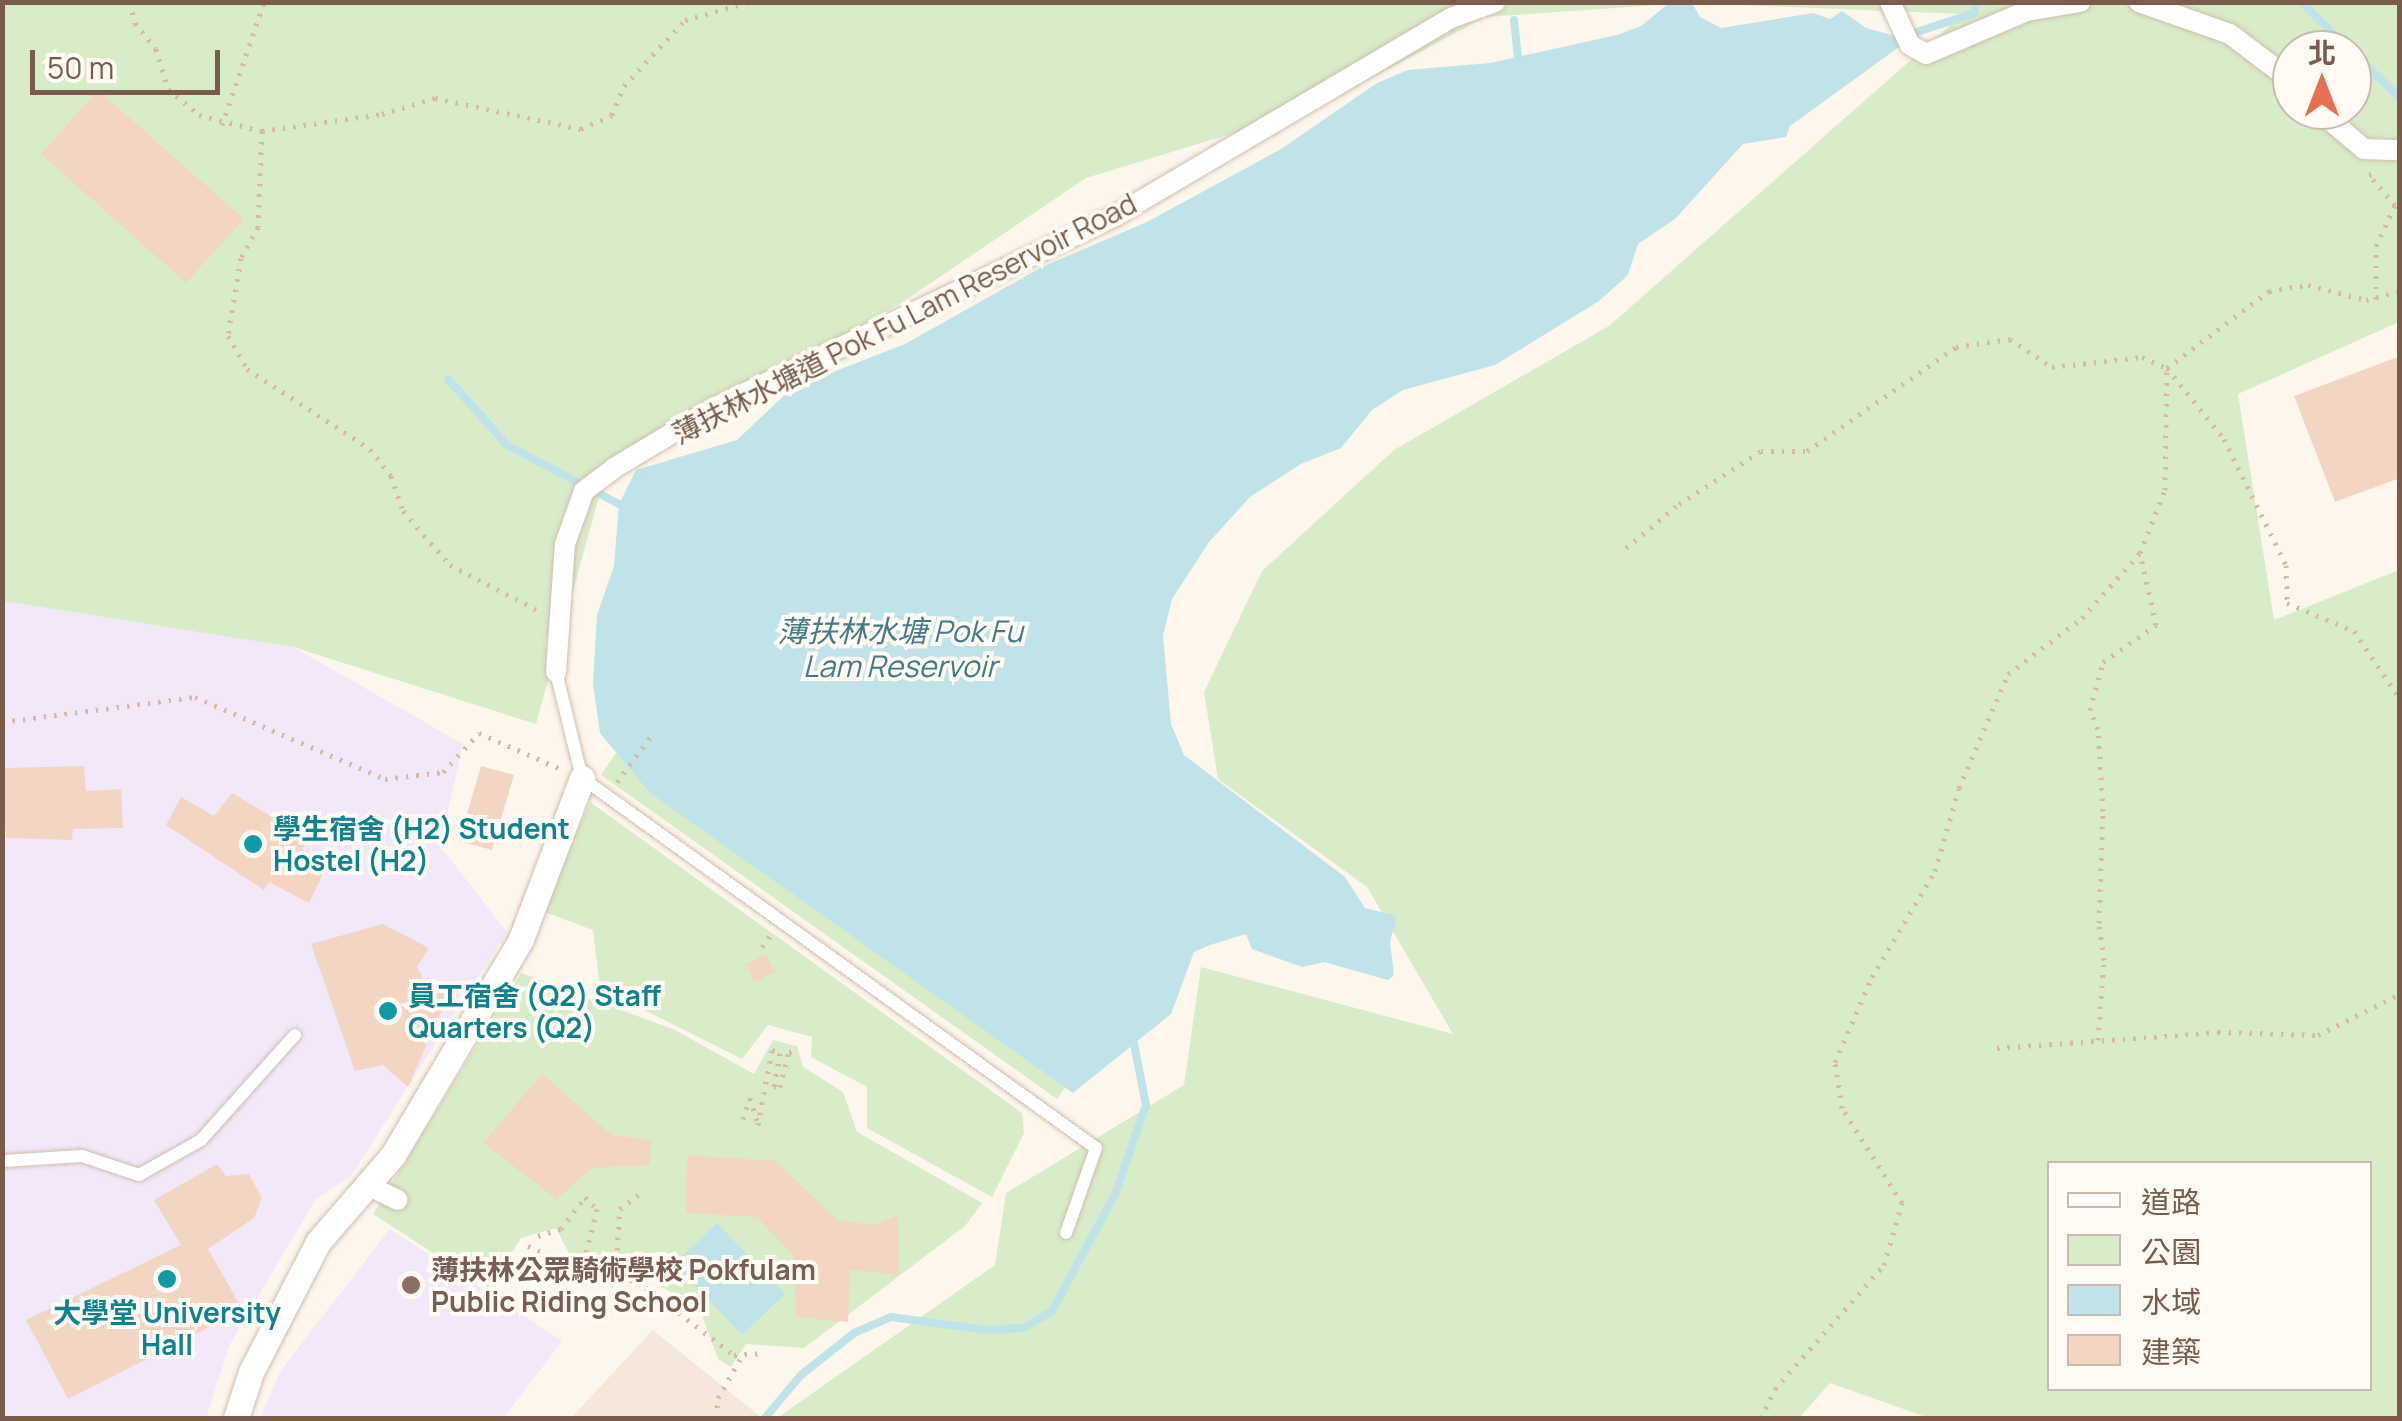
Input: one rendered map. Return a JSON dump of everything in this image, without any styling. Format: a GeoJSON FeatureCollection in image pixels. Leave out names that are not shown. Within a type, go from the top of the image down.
{"type":"FeatureCollection","features":[{"type":"Feature","properties":{"kind":"street","name":"薄扶林水塘道 Pok Fu Lam Reservoir Road"},"geometry":{"type":"LineString","coordinates":[[556,672],[566,544],[580,501],[603,476],[714,408],[1115,216],[1451,18],[1495,2]]}},
{"type":"Feature","properties":{"kind":"street"},"geometry":{"type":"LineString","coordinates":[[1890,2],[1910,46],[1926,54],[2027,11],[2080,2]]}},
{"type":"Feature","properties":{"kind":"street"},"geometry":{"type":"LineString","coordinates":[[2139,2],[2230,34],[2272,65]]}},
{"type":"Feature","properties":{"kind":"street"},"geometry":{"type":"LineString","coordinates":[[2338,130],[2349,141],[2374,150],[2400,150]]}},
{"type":"Feature","properties":{"kind":"street"},"geometry":{"type":"LineString","coordinates":[[240,1417],[251,1372],[318,1242],[393,1155],[520,939],[582,778]]}},
{"type":"Feature","properties":{"kind":"street"},"geometry":{"type":"LineString","coordinates":[[367,1185],[398,1200]]}},
{"type":"Feature","properties":{"kind":"lane","name":"薄扶林水塘道 Pok Fu Lam Reservoir Road"},"geometry":{"type":"LineString","coordinates":[[556,672],[582,778]]}},
{"type":"Feature","properties":{"kind":"lane"},"geometry":{"type":"LineString","coordinates":[[582,778],[1096,1148],[1066,1233]]}},
{"type":"Feature","properties":{"kind":"lane"},"geometry":{"type":"LineString","coordinates":[[2,1161],[82,1156],[139,1175],[201,1140],[295,1034]]}},
{"type":"Feature","properties":{"kind":"path"},"geometry":{"type":"LineString","coordinates":[[130,2],[135,22],[156,49],[168,89],[222,124],[262,131],[382,114],[436,98],[581,129],[612,115],[624,86],[685,20],[749,2]]}},
{"type":"Feature","properties":{"kind":"path"},"geometry":{"type":"LineString","coordinates":[[222,124],[264,2]]}},
{"type":"Feature","properties":{"kind":"path"},"geometry":{"type":"LineString","coordinates":[[262,131],[258,228],[241,258],[228,336],[247,369],[370,449],[391,476],[403,511],[450,565],[552,618],[560,646]]}},
{"type":"Feature","properties":{"kind":"path"},"geometry":{"type":"LineString","coordinates":[[2374,150],[2386,170],[2369,174],[2394,204],[2376,246],[2376,300]]}},
{"type":"Feature","properties":{"kind":"path"},"geometry":{"type":"LineString","coordinates":[[2167,368],[2269,290],[2308,285],[2376,300],[2400,291]]}},
{"type":"Feature","properties":{"kind":"path"},"geometry":{"type":"LineString","coordinates":[[1626,548],[1679,504],[1761,452],[1807,450],[1956,347],[2010,339],[2052,367],[2142,357],[2167,368],[2224,439],[2286,565],[2287,604],[2354,630],[2400,698]]}},
{"type":"Feature","properties":{"kind":"path"},"geometry":{"type":"LineString","coordinates":[[1761,1418],[1776,1389],[1798,1371],[1884,1265],[1902,1202],[1842,1108],[1835,1062],[1872,977],[1935,872],[1960,788],[2008,674],[2082,618],[2140,553],[2165,490],[2167,368]]}},
{"type":"Feature","properties":{"kind":"path"},"geometry":{"type":"LineString","coordinates":[[2098,1040],[2104,960],[2098,923],[2102,811],[2098,729],[2090,710],[2102,662],[2156,625],[2140,553]]}},
{"type":"Feature","properties":{"kind":"path"},"geometry":{"type":"LineString","coordinates":[[2,722],[196,698],[386,779],[442,772],[479,733],[582,778]]}},
{"type":"Feature","properties":{"kind":"path"},"geometry":{"type":"LineString","coordinates":[[607,796],[652,735]]}},
{"type":"Feature","properties":{"kind":"path"},"geometry":{"type":"LineString","coordinates":[[1997,1048],[2098,1040],[2318,1034],[2400,994]]}},
{"type":"Feature","properties":{"kind":"path"},"geometry":{"type":"LineString","coordinates":[[743,1119],[750,1098],[753,1125],[758,1125],[772,1050],[780,1053],[774,1086],[780,1088],[789,1052],[797,1051]]}},
{"type":"Feature","properties":{"kind":"path"},"geometry":{"type":"LineString","coordinates":[[538,1236],[548,1238],[561,1229],[585,1197],[597,1209],[586,1252],[600,1262],[617,1250],[620,1210],[638,1194]]}},
{"type":"Feature","properties":{"kind":"path"},"geometry":{"type":"LineString","coordinates":[[528,1246],[588,1273],[652,1289],[716,1343],[742,1356],[762,1353]]}},
{"type":"Feature","properties":{"kind":"path"},"geometry":{"type":"LineString","coordinates":[[716,1416],[718,1398],[742,1356]]}},
{"type":"Feature","properties":{"kind":"shaded area"},"geometry":{"type":"Polygon","coordinates":[[[2,601],[293,647],[463,744],[440,846],[507,932],[351,1176],[316,1199],[230,1344],[206,1418],[3,1418],[2,601]]]}},
{"type":"Feature","properties":{"kind":"shaded area","name":"薄扶林公眾騎術學校 Pokfulam Public Riding School"},"geometry":{"type":"Polygon","coordinates":[[[390,1229],[562,1341],[504,1418],[260,1418],[281,1370],[390,1229]]]}},
{"type":"Feature","properties":{"kind":"shaded area"},"geometry":{"type":"Polygon","coordinates":[[[653,1330],[762,1418],[571,1418],[653,1330]]]}},
{"type":"Feature","properties":{"kind":"green space"},"geometry":{"type":"Polygon","coordinates":[[[2,3],[1688,3],[1485,17],[1316,108],[1086,178],[907,299],[604,479],[536,724],[293,647],[3,601],[2,3]]]}},
{"type":"Feature","properties":{"kind":"green space"},"geometry":{"type":"Polygon","coordinates":[[[1688,3],[2399,3],[2399,322],[2238,394],[2274,620],[2399,570],[2399,1418],[1929,1418],[1830,1383],[1799,1418],[777,1418],[995,1265],[1006,1193],[1184,1085],[1201,967],[1453,1034],[1367,887],[1218,779],[1204,692],[1262,571],[1394,450],[1609,326],[1963,14],[1688,3]]]}},
{"type":"Feature","properties":{"kind":"green space"},"geometry":{"type":"Polygon","coordinates":[[[616,753],[1072,1077],[1057,1099],[601,775],[616,753]]]}},
{"type":"Feature","properties":{"kind":"green space"},"geometry":{"type":"Polygon","coordinates":[[[590,802],[1022,1113],[1024,1133],[992,1197],[867,1128],[867,1087],[811,1057],[812,1037],[768,1025],[742,1059],[600,988],[593,930],[542,911],[590,802]]]}},
{"type":"Feature","properties":{"kind":"green space"},"geometry":{"type":"Polygon","coordinates":[[[521,973],[675,1030],[754,1074],[773,1040],[797,1046],[803,1067],[843,1092],[857,1132],[982,1203],[965,1226],[804,1348],[746,1344],[731,1367],[718,1359],[700,1310],[639,1273],[601,1276],[573,1261],[556,1228],[521,1238],[489,1289],[373,1214],[521,973]]]}},
{"type":"Feature","properties":{"kind":"water","name":"薄扶林水塘 Pok Fu Lam Reservoir"},"geometry":{"type":"Polygon","coordinates":[[[1669,3],[1692,3],[1700,17],[1721,28],[1813,13],[1830,19],[1842,11],[1866,28],[1895,36],[1899,47],[1790,126],[1786,137],[1743,144],[1675,219],[1638,244],[1628,275],[1599,301],[1495,365],[1403,390],[1372,410],[1341,448],[1301,464],[1250,497],[1209,542],[1172,599],[1163,636],[1171,724],[1184,755],[1345,877],[1365,908],[1397,916],[1390,942],[1394,975],[1388,980],[1324,962],[1302,967],[1252,949],[1246,934],[1210,945],[1194,952],[1171,1014],[1073,1093],[649,792],[600,733],[593,684],[597,615],[614,566],[619,504],[636,470],[737,440],[792,388],[905,344],[1042,267],[1147,222],[1281,149],[1377,83],[1408,70],[1490,63],[1617,35],[1641,26],[1669,3]]]}},
{"type":"Feature","properties":{"kind":"water"},"geometry":{"type":"Polygon","coordinates":[[[717,1223],[785,1294],[742,1335],[674,1264],[717,1223]]]}},
{"type":"Feature","properties":{"kind":"building"},"geometry":{"type":"Polygon","coordinates":[[[98,90],[244,219],[186,283],[41,154],[98,90]]]}},
{"type":"Feature","properties":{"kind":"building"},"geometry":{"type":"Polygon","coordinates":[[[2400,356],[2400,478],[2335,502],[2294,396],[2400,356]]]}},
{"type":"Feature","properties":{"kind":"building"},"geometry":{"type":"Polygon","coordinates":[[[84,766],[86,791],[121,789],[123,828],[73,829],[72,840],[6,838],[2,768],[84,766]]]}},
{"type":"Feature","properties":{"kind":"building"},"geometry":{"type":"Polygon","coordinates":[[[481,766],[514,775],[492,850],[459,841],[481,766]]]}},
{"type":"Feature","properties":{"kind":"building","name":"學生宿舍 (H2) Student Hostel (H2)"},"geometry":{"type":"Polygon","coordinates":[[[232,793],[309,839],[296,859],[323,874],[309,903],[269,882],[264,890],[166,825],[181,797],[214,816],[232,793]]]}},
{"type":"Feature","properties":{"kind":"building","name":"員工宿舍 (Q2) Staff Quarters (Q2)"},"geometry":{"type":"Polygon","coordinates":[[[383,924],[429,948],[417,967],[428,987],[450,992],[408,1087],[383,1065],[355,1071],[311,944],[383,924]]]}},
{"type":"Feature","properties":{"kind":"building"},"geometry":{"type":"Polygon","coordinates":[[[766,954],[775,972],[754,982],[746,964],[766,954]]]}},
{"type":"Feature","properties":{"kind":"building"},"geometry":{"type":"Polygon","coordinates":[[[542,1074],[612,1135],[651,1140],[650,1165],[592,1168],[557,1199],[483,1143],[542,1074]]]}},
{"type":"Feature","properties":{"kind":"building"},"geometry":{"type":"Polygon","coordinates":[[[687,1155],[776,1161],[837,1220],[874,1225],[898,1215],[899,1275],[850,1270],[848,1322],[796,1317],[794,1256],[757,1217],[686,1213],[687,1155]]]}},
{"type":"Feature","properties":{"kind":"building","name":"大學堂 University Hall"},"geometry":{"type":"Polygon","coordinates":[[[217,1164],[226,1176],[249,1174],[262,1198],[254,1218],[208,1249],[243,1310],[68,1399],[26,1320],[181,1245],[154,1200],[217,1164]]]}},
{"type":"Feature","properties":{"kind":"waterway"},"geometry":{"type":"LineString","coordinates":[[1896,39],[1974,13],[1976,2]]}},
{"type":"Feature","properties":{"kind":"waterway"},"geometry":{"type":"LineString","coordinates":[[2301,2],[2330,30]]}},
{"type":"Feature","properties":{"kind":"waterway"},"geometry":{"type":"LineString","coordinates":[[1514,20],[1518,56]]}},
{"type":"Feature","properties":{"kind":"waterway"},"geometry":{"type":"LineString","coordinates":[[2372,71],[2400,98]]}},
{"type":"Feature","properties":{"kind":"waterway"},"geometry":{"type":"LineString","coordinates":[[448,379],[507,445],[619,504]]}},
{"type":"Feature","properties":{"kind":"waterway"},"geometry":{"type":"LineString","coordinates":[[765,1418],[801,1375],[854,1333],[891,1317],[986,1330],[1023,1328],[1052,1311],[1116,1192],[1146,1105],[1134,1044]]}},
{"type":"Feature","properties":{"kind":"place","name":"學生宿舍 (H2) Student Hostel (H2)"},"geometry":{"type":"Point","coordinates":[253,844]}},
{"type":"Feature","properties":{"kind":"place","name":"員工宿舍 (Q2) Staff Quarters (Q2)"},"geometry":{"type":"Point","coordinates":[388,1011]}},
{"type":"Feature","properties":{"kind":"place","name":"大學堂 University Hall"},"geometry":{"type":"Point","coordinates":[167,1279]}},
{"type":"Feature","properties":{"kind":"place","name":"薄扶林公眾騎術學校 Pokfulam Public Riding School"},"geometry":{"type":"Point","coordinates":[411,1285]}}]}
